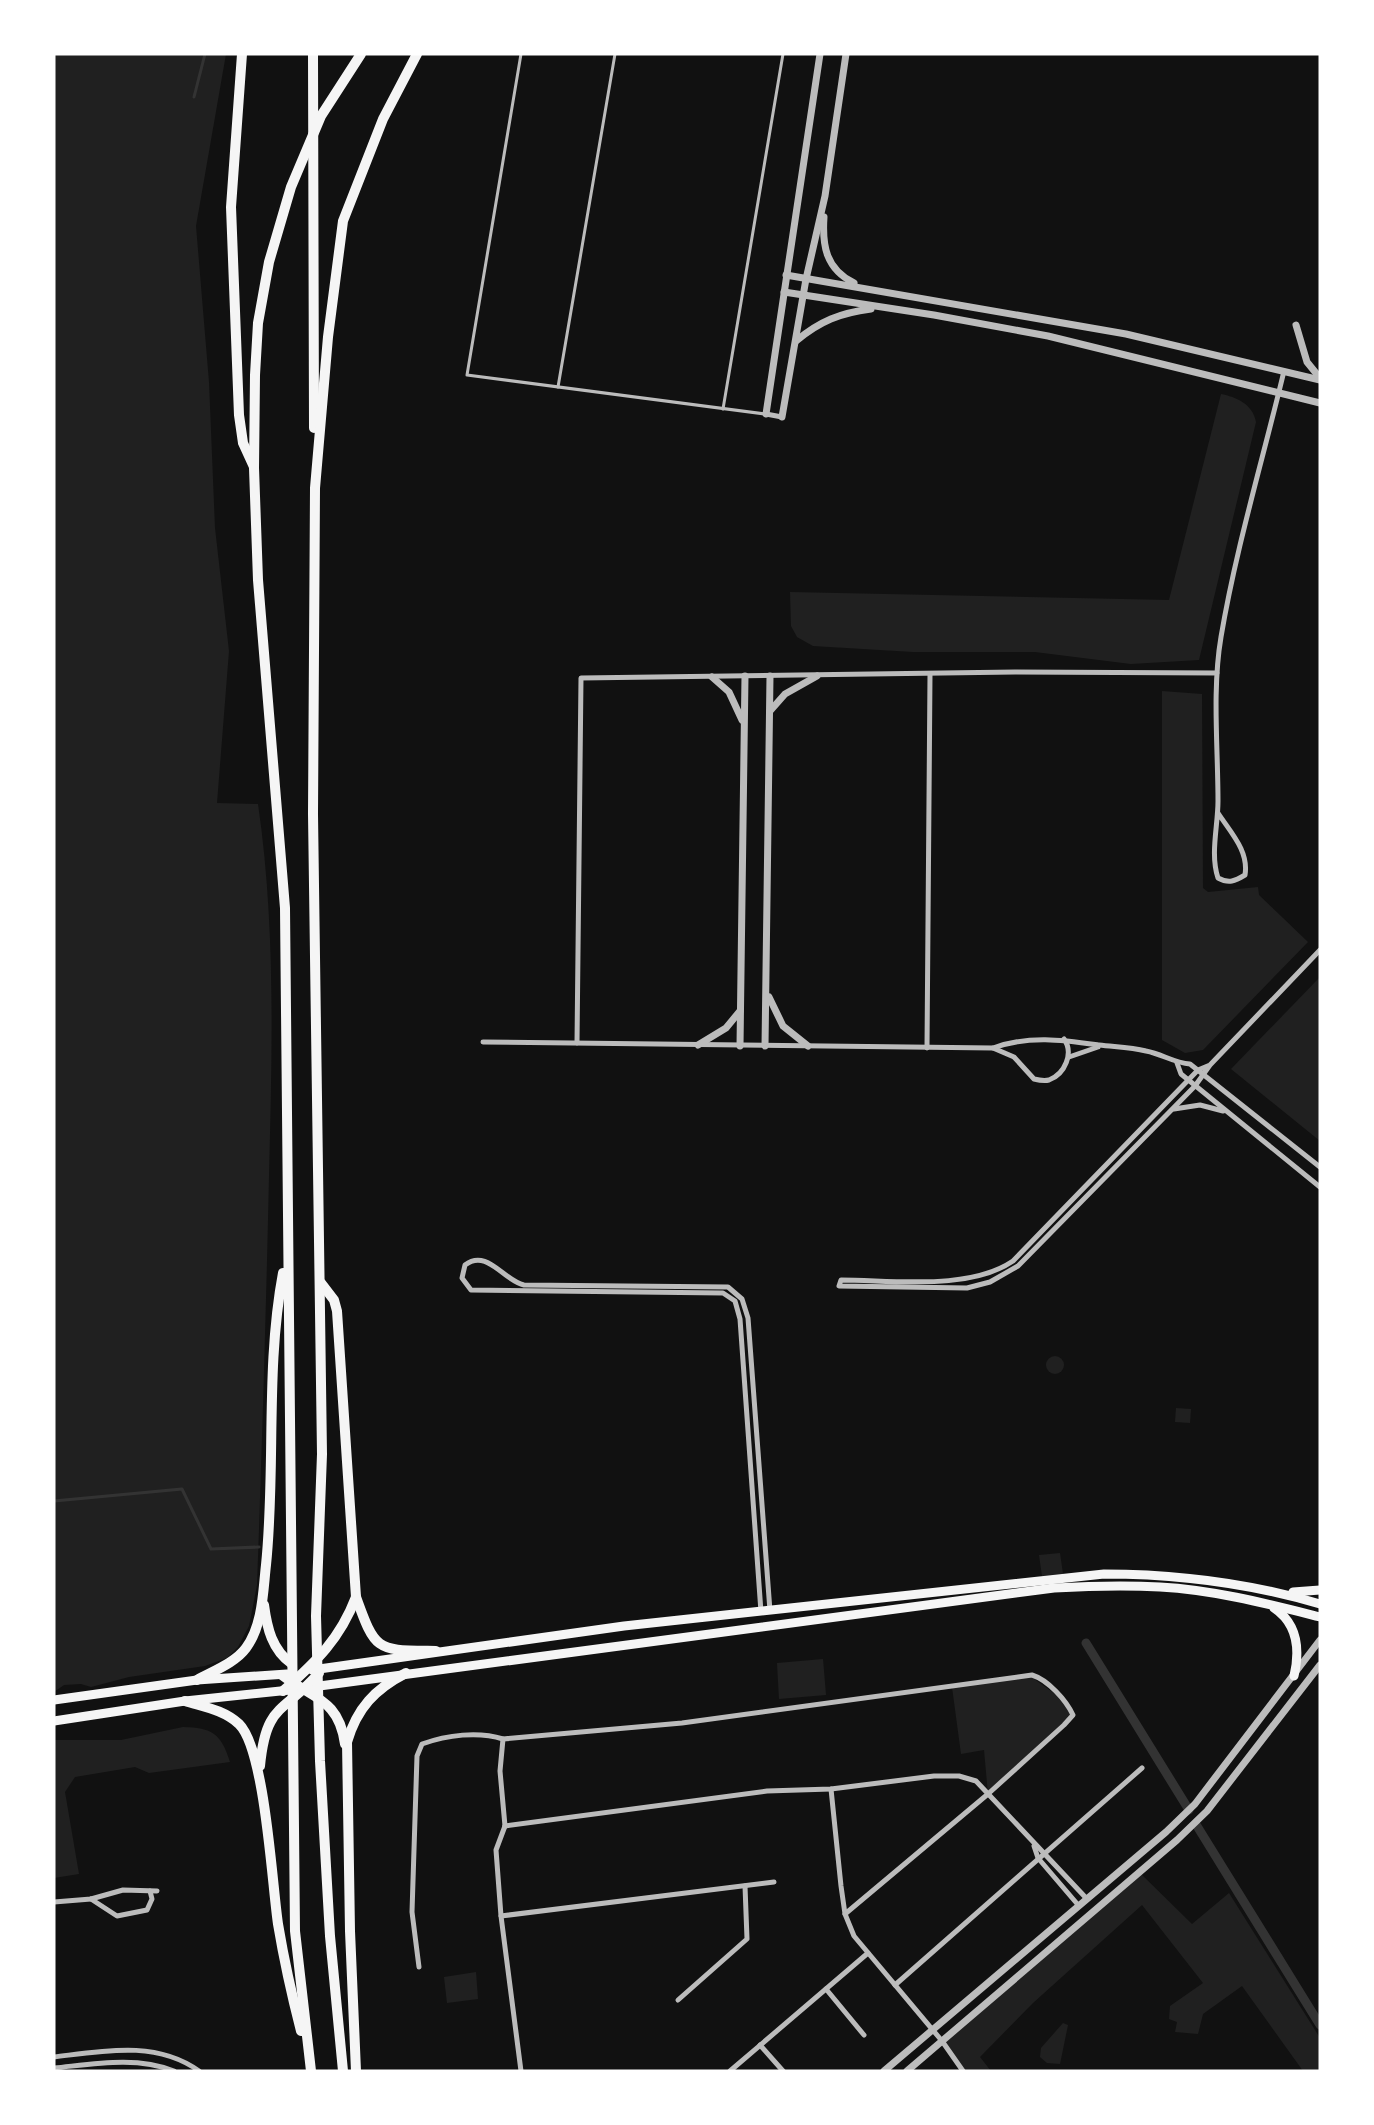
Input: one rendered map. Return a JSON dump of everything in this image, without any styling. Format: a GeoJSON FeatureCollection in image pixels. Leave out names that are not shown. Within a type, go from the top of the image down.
{"type":"FeatureCollection","features":[{"type":"Feature","properties":{"kind":"highway"},"geometry":{"type":"LineString","coordinates":[[242,54],[231,207],[239,415],[243,443],[254,468]]}},
{"type":"Feature","properties":{"kind":"highway"},"geometry":{"type":"LineString","coordinates":[[313,54],[315,488],[313,813],[322,1454],[316,1616],[320,1761],[330,1936],[343,2071]]}},
{"type":"Feature","properties":{"kind":"highway"},"geometry":{"type":"LineString","coordinates":[[311,2071],[295,1931],[290,1618],[285,908],[258,580],[254,468],[258,323],[269,262],[291,187],[321,116],[361,54]]}},
{"type":"Feature","properties":{"kind":"highway"},"geometry":{"type":"LineString","coordinates":[[315,488],[328,337],[343,221],[383,119],[417,54]]}},
{"type":"Feature","properties":{"kind":"highway"},"geometry":{"type":"LineString","coordinates":[[197,1680],[230,1662],[246,1649],[258,1622],[270,1528],[278,1297],[288,1246]]}},
{"type":"Feature","properties":{"kind":"highway"},"geometry":{"type":"LineString","coordinates":[[321,1283],[334,1300],[337,1311],[356,1597],[370,1636],[383,1646],[396,1651],[436,1651]]}},
{"type":"Feature","properties":{"kind":"highway"},"geometry":{"type":"LineString","coordinates":[[263,1593],[267,1628],[275,1646],[287,1661],[323,1686]]}},
{"type":"Feature","properties":{"kind":"highway"},"geometry":{"type":"LineString","coordinates":[[259,1782],[268,1723],[298,1686],[303,1672],[329,1648],[345,1625],[356,1597]]}},
{"type":"Feature","properties":{"kind":"highway"},"geometry":{"type":"LineString","coordinates":[[284,1691],[313,1680],[323,1669]]}},
{"type":"Feature","properties":{"kind":"highway"},"geometry":{"type":"LineString","coordinates":[[346,1756],[351,1726],[361,1708],[386,1684],[406,1673]]}},
{"type":"Feature","properties":{"kind":"highway"},"geometry":{"type":"LineString","coordinates":[[282,1675],[329,1705],[338,1715],[342,1726],[346,1756],[356,2071]]}},
{"type":"Feature","properties":{"kind":"highway"},"geometry":{"type":"LineString","coordinates":[[185,1701],[220,1711],[240,1725],[252,1744],[279,1925],[299,2023],[309,2048]]}},
{"type":"Feature","properties":{"kind":"main road"},"geometry":{"type":"LineString","coordinates":[[54,1700],[197,1680],[282,1675],[436,1651],[624,1626],[1104,1574],[1149,1574],[1247,1584],[1320,1604]]}},
{"type":"Feature","properties":{"kind":"main road"},"geometry":{"type":"LineString","coordinates":[[298,1686],[323,1686],[406,1673],[1054,1588],[1108,1585],[1163,1587],[1217,1593],[1320,1617]]}},
{"type":"Feature","properties":{"kind":"main road"},"geometry":{"type":"LineString","coordinates":[[1281,1592],[1320,1590]]}},
{"type":"Feature","properties":{"kind":"main road"},"geometry":{"type":"LineString","coordinates":[[1270,1605],[1289,1621],[1295,1635],[1297,1664],[1294,1676]]}},
{"type":"Feature","properties":{"kind":"main road"},"geometry":{"type":"LineString","coordinates":[[624,1626],[635,1631],[636,1635],[630,1643]]}},
{"type":"Feature","properties":{"kind":"main road"},"geometry":{"type":"LineString","coordinates":[[54,1721],[185,1701],[284,1691]]}},
{"type":"Feature","properties":{"kind":"street"},"geometry":{"type":"LineString","coordinates":[[820,54],[766,414],[782,417],[803,294],[825,196],[846,54]]}},
{"type":"Feature","properties":{"kind":"street"},"geometry":{"type":"LineString","coordinates":[[825,196],[824,247],[834,270],[861,286]]}},
{"type":"Feature","properties":{"kind":"street"},"geometry":{"type":"LineString","coordinates":[[786,275],[861,286],[1126,334],[1320,379]]}},
{"type":"Feature","properties":{"kind":"street"},"geometry":{"type":"LineString","coordinates":[[784,292],[876,308],[934,315],[1047,336],[1320,403]]}},
{"type":"Feature","properties":{"kind":"street"},"geometry":{"type":"LineString","coordinates":[[796,341],[826,318],[876,308]]}},
{"type":"Feature","properties":{"kind":"street"},"geometry":{"type":"LineString","coordinates":[[1296,325],[1306,362],[1320,379]]}},
{"type":"Feature","properties":{"kind":"street"},"geometry":{"type":"LineString","coordinates":[[1218,813],[1243,851],[1247,863],[1245,875],[1235,881],[1226,882],[1218,878],[1214,867],[1218,813],[1217,673],[1221,638],[1284,371]]}},
{"type":"Feature","properties":{"kind":"street"},"geometry":{"type":"LineString","coordinates":[[577,1043],[581,678],[930,675],[1016,672],[1217,673]]}},
{"type":"Feature","properties":{"kind":"street"},"geometry":{"type":"LineString","coordinates":[[927,1048],[930,675]]}},
{"type":"Feature","properties":{"kind":"street"},"geometry":{"type":"LineString","coordinates":[[740,1046],[745,676]]}},
{"type":"Feature","properties":{"kind":"street"},"geometry":{"type":"LineString","coordinates":[[765,1046],[770,676]]}},
{"type":"Feature","properties":{"kind":"street"},"geometry":{"type":"LineString","coordinates":[[770,711],[785,694],[817,676]]}},
{"type":"Feature","properties":{"kind":"street"},"geometry":{"type":"LineString","coordinates":[[712,677],[720,682],[737,705],[744,728]]}},
{"type":"Feature","properties":{"kind":"street"},"geometry":{"type":"LineString","coordinates":[[1210,1065],[1198,1070],[1013,1261],[1001,1269],[966,1279],[841,1280],[838,1286],[848,1288],[967,1288],[981,1286],[1000,1278],[1018,1266],[1205,1076],[1210,1065],[1320,950]]}},
{"type":"Feature","properties":{"kind":"street"},"geometry":{"type":"LineString","coordinates":[[767,992],[783,1026],[808,1046]]}},
{"type":"Feature","properties":{"kind":"street"},"geometry":{"type":"LineString","coordinates":[[698,1044],[726,1028],[740,1011]]}},
{"type":"Feature","properties":{"kind":"street"},"geometry":{"type":"LineString","coordinates":[[993,1048],[1014,1057],[1034,1079],[1048,1081],[1062,1072],[1069,1056],[1069,1046],[1063,1039]]}},
{"type":"Feature","properties":{"kind":"street"},"geometry":{"type":"LineString","coordinates":[[483,1042],[993,1048],[1011,1041],[1063,1039],[1102,1046],[1126,1046],[1150,1052],[1177,1063],[1190,1064],[1320,1167]]}},
{"type":"Feature","properties":{"kind":"street"},"geometry":{"type":"LineString","coordinates":[[1069,1056],[1102,1046]]}},
{"type":"Feature","properties":{"kind":"street"},"geometry":{"type":"LineString","coordinates":[[1177,1063],[1181,1074],[1320,1187]]}},
{"type":"Feature","properties":{"kind":"street"},"geometry":{"type":"LineString","coordinates":[[1171,1110],[1200,1105],[1225,1111]]}},
{"type":"Feature","properties":{"kind":"street"},"geometry":{"type":"LineString","coordinates":[[480,1260],[490,1263],[511,1282],[524,1285],[728,1287],[742,1299],[748,1318],[766,1611],[740,1318],[735,1301],[723,1293],[471,1290],[462,1278],[465,1265],[480,1260]]}},
{"type":"Feature","properties":{"kind":"street"},"geometry":{"type":"LineString","coordinates":[[884,2071],[1088,1899],[1195,1804],[1320,1640]]}},
{"type":"Feature","properties":{"kind":"street"},"geometry":{"type":"LineString","coordinates":[[907,2071],[1144,1870],[1200,1818],[1320,1665]]}},
{"type":"Feature","properties":{"kind":"street"},"geometry":{"type":"LineString","coordinates":[[419,1967],[412,1912],[413,1814],[419,1748],[429,1742],[472,1735],[503,1739],[682,1723],[828,1705],[1032,1675],[1038,1677],[1065,1701],[1073,1715],[988,1794],[845,1914]]}},
{"type":"Feature","properties":{"kind":"street"},"geometry":{"type":"LineString","coordinates":[[503,1739],[500,1771],[505,1826],[496,1850],[501,1916],[521,2071]]}},
{"type":"Feature","properties":{"kind":"street"},"geometry":{"type":"LineString","coordinates":[[895,1985],[1142,1768]]}},
{"type":"Feature","properties":{"kind":"street"},"geometry":{"type":"LineString","coordinates":[[505,1826],[767,1791],[831,1789],[934,1776],[959,1776],[976,1781],[1034,1846],[1045,1852],[1088,1899]]}},
{"type":"Feature","properties":{"kind":"street"},"geometry":{"type":"LineString","coordinates":[[831,1789],[845,1914],[854,1936],[942,2042],[963,2071]]}},
{"type":"Feature","properties":{"kind":"street"},"geometry":{"type":"LineString","coordinates":[[1034,1846],[1038,1858],[1079,1906]]}},
{"type":"Feature","properties":{"kind":"street"},"geometry":{"type":"LineString","coordinates":[[501,1916],[774,1882]]}},
{"type":"Feature","properties":{"kind":"street"},"geometry":{"type":"LineString","coordinates":[[678,2000],[747,1939],[745,1886]]}},
{"type":"Feature","properties":{"kind":"street"},"geometry":{"type":"LineString","coordinates":[[54,1902],[91,1899],[123,1890],[154,1891],[155,1898],[147,1910],[117,1916],[91,1899]]}},
{"type":"Feature","properties":{"kind":"street"},"geometry":{"type":"LineString","coordinates":[[730,2071],[868,1953]]}},
{"type":"Feature","properties":{"kind":"street"},"geometry":{"type":"LineString","coordinates":[[826,1989],[864,2035]]}},
{"type":"Feature","properties":{"kind":"street"},"geometry":{"type":"LineString","coordinates":[[760,2045],[783,2071]]}},
{"type":"Feature","properties":{"kind":"street"},"geometry":{"type":"LineString","coordinates":[[54,2057],[117,2049],[138,2050],[176,2058],[199,2071]]}},
{"type":"Feature","properties":{"kind":"street"},"geometry":{"type":"LineString","coordinates":[[54,2068],[117,2062],[156,2065],[174,2071]]}},
{"type":"Feature","properties":{"kind":"lane"},"geometry":{"type":"LineString","coordinates":[[521,54],[467,375],[766,414]]}},
{"type":"Feature","properties":{"kind":"lane"},"geometry":{"type":"LineString","coordinates":[[558,387],[615,54]]}},
{"type":"Feature","properties":{"kind":"lane"},"geometry":{"type":"LineString","coordinates":[[723,409],[783,54]]}},
{"type":"Feature","properties":{"kind":"shaded area"},"geometry":{"type":"Polygon","coordinates":[[[54,54],[226,54],[196,226],[209,382],[215,528],[229,651],[217,803],[258,804],[268,897],[272,1036],[257,1585],[249,1626],[238,1647],[227,1658],[205,1666],[129,1677],[91,1687],[81,1684],[64,1685],[54,1692],[54,54]]]}},
{"type":"Feature","properties":{"kind":"shaded area"},"geometry":{"type":"Polygon","coordinates":[[[1221,394],[1238,399],[1248,406],[1256,422],[1199,660],[1131,664],[1035,652],[913,652],[813,646],[797,637],[791,626],[790,592],[1169,600],[1221,394]]]}},
{"type":"Feature","properties":{"kind":"shaded area"},"geometry":{"type":"Polygon","coordinates":[[[1162,691],[1202,694],[1203,888],[1208,892],[1258,887],[1259,895],[1308,942],[1203,1050],[1185,1053],[1162,1040],[1162,691]]]}},
{"type":"Feature","properties":{"kind":"shaded area"},"geometry":{"type":"Polygon","coordinates":[[[1320,977],[1320,1141],[1231,1069],[1320,977]]]}},
{"type":"Feature","properties":{"kind":"shaded area"},"geometry":{"type":"Polygon","coordinates":[[[1051,1356],[1059,1356],[1064,1361],[1062,1372],[1051,1374],[1046,1369],[1046,1361],[1051,1356]]]}},
{"type":"Feature","properties":{"kind":"shaded area"},"geometry":{"type":"Polygon","coordinates":[[[1176,1408],[1191,1409],[1190,1423],[1175,1422],[1176,1408]]]}},
{"type":"Feature","properties":{"kind":"shaded area"},"geometry":{"type":"Polygon","coordinates":[[[1060,1553],[1063,1574],[1042,1576],[1039,1555],[1060,1553]]]}},
{"type":"Feature","properties":{"kind":"shaded area"},"geometry":{"type":"Polygon","coordinates":[[[823,1659],[826,1695],[779,1699],[777,1663],[823,1659]]]}},
{"type":"Feature","properties":{"kind":"shaded area"},"geometry":{"type":"Polygon","coordinates":[[[1030,1676],[1065,1701],[1073,1715],[988,1794],[984,1750],[961,1754],[952,1687],[1030,1676]]]}},
{"type":"Feature","properties":{"kind":"shaded area"},"geometry":{"type":"Polygon","coordinates":[[[183,1727],[201,1729],[214,1734],[223,1744],[230,1762],[149,1773],[135,1767],[75,1777],[65,1792],[79,1874],[54,1878],[54,1740],[121,1740],[183,1727]]]}},
{"type":"Feature","properties":{"kind":"shaded area"},"geometry":{"type":"Polygon","coordinates":[[[1140,1873],[1192,1924],[1229,1893],[1320,2038],[1320,2071],[1303,2071],[1242,1986],[1203,2014],[1198,2034],[1175,2032],[1177,2022],[1169,2019],[1170,2006],[1203,1983],[1142,1905],[1033,2003],[980,2057],[991,2071],[963,2071],[942,2041],[1140,1873]]]}},
{"type":"Feature","properties":{"kind":"shaded area"},"geometry":{"type":"Polygon","coordinates":[[[476,1972],[478,1999],[447,2003],[444,1977],[476,1972]]]}},
{"type":"Feature","properties":{"kind":"shaded area"},"geometry":{"type":"Polygon","coordinates":[[[1063,2023],[1068,2025],[1060,2064],[1047,2063],[1040,2057],[1041,2048],[1063,2023]]]}},
{"type":"Feature","properties":{"kind":"waterway"},"geometry":{"type":"LineString","coordinates":[[194,97],[205,54]]}},
{"type":"Feature","properties":{"kind":"waterway"},"geometry":{"type":"LineString","coordinates":[[54,1501],[182,1489],[211,1549],[259,1547]]}},
{"type":"Feature","properties":{"kind":"waterway"},"geometry":{"type":"LineString","coordinates":[[1086,1643],[1189,1810]]}},
{"type":"Feature","properties":{"kind":"waterway"},"geometry":{"type":"LineString","coordinates":[[1197,1826],[1320,2025]]}}]}
